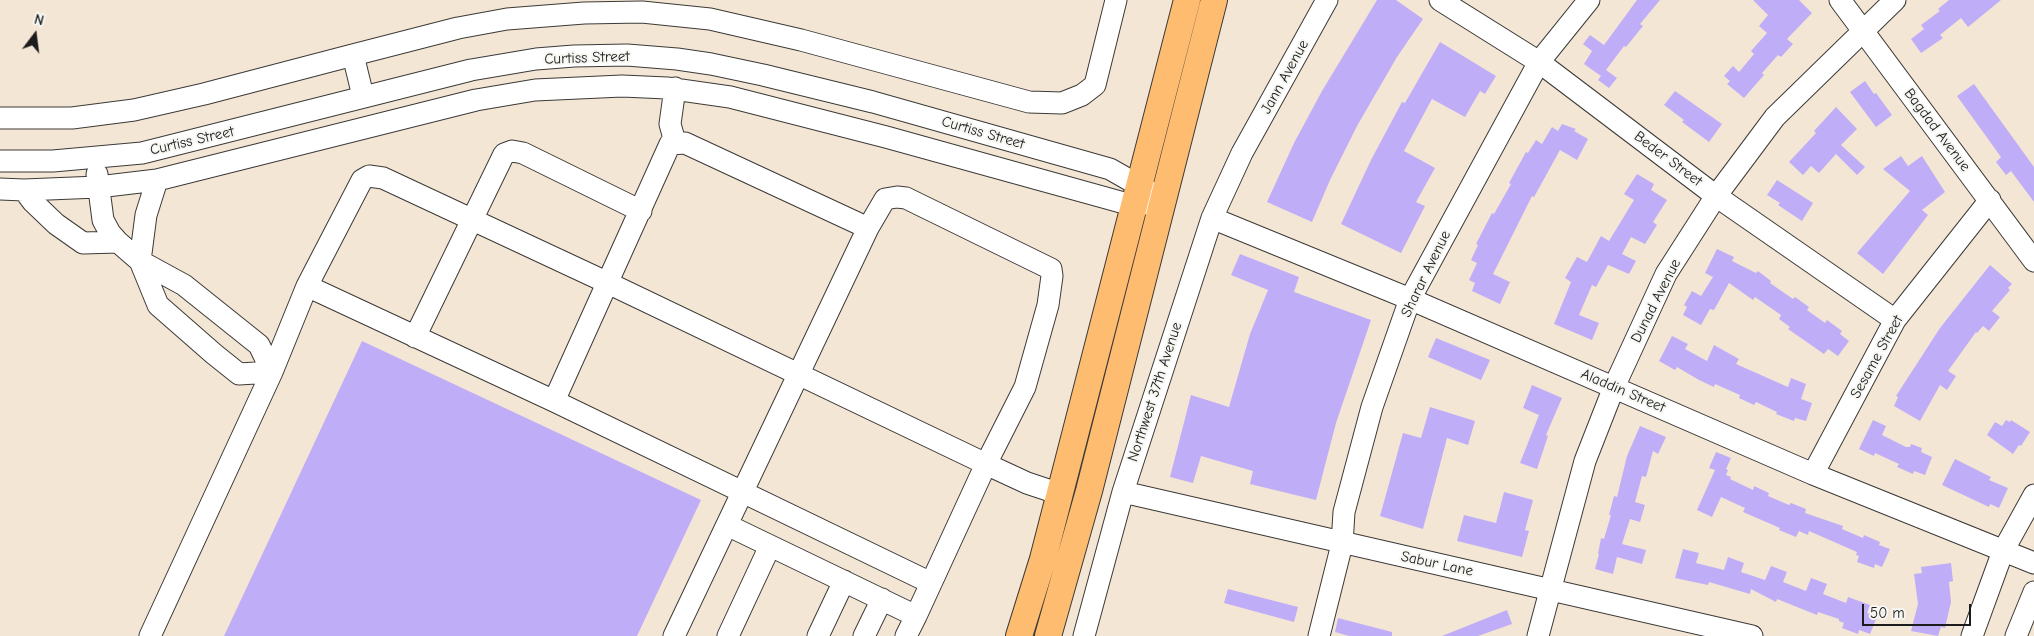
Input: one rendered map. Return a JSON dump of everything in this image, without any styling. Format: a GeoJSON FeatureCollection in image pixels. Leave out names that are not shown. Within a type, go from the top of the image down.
{"type":"FeatureCollection","features":[{"type":"Feature","properties":{"kind":"main road"},"geometry":{"type":"LineString","coordinates":[[1019,636],[1043,559],[1187,0]]}},
{"type":"Feature","properties":{"kind":"main road"},"geometry":{"type":"LineString","coordinates":[[1048,636],[1081,519],[1214,0]]}},
{"type":"Feature","properties":{"kind":"street"},"geometry":{"type":"LineString","coordinates":[[0,118],[72,118],[134,110],[204,94],[458,28],[507,18],[584,13],[642,12],[710,19],[801,40],[1029,102],[1062,103],[1082,95],[1094,85],[1116,0]]}},
{"type":"Feature","properties":{"kind":"street","name":"Jann Avenue"},"geometry":{"type":"LineString","coordinates":[[1242,153],[1327,0]]}},
{"type":"Feature","properties":{"kind":"street","name":"Beder Street"},"geometry":{"type":"LineString","coordinates":[[1440,0],[1539,62],[1716,196],[1895,320]]}},
{"type":"Feature","properties":{"kind":"street","name":"Sharar Avenue"},"geometry":{"type":"LineString","coordinates":[[1319,636],[1342,544],[1344,512],[1372,406],[1410,299],[1539,62],[1589,0]]}},
{"type":"Feature","properties":{"kind":"street","name":"Bagdad Avenue"},"geometry":{"type":"LineString","coordinates":[[1840,0],[1861,31],[1990,200],[2034,261]]}},
{"type":"Feature","properties":{"kind":"street","name":"Dunad Avenue"},"geometry":{"type":"LineString","coordinates":[[1538,636],[1585,461],[1614,387],[1666,274],[1716,196],[1775,117],[1861,31],[1895,0]]}},
{"type":"Feature","properties":{"kind":"street"},"geometry":{"type":"LineString","coordinates":[[353,55],[363,96]]}},
{"type":"Feature","properties":{"kind":"street","name":"Curtiss Street"},"geometry":{"type":"LineString","coordinates":[[0,161],[53,161],[96,158],[170,147],[470,70],[536,59],[574,56],[627,56],[677,59],[711,64],[873,102],[1110,169],[1138,195]]}},
{"type":"Feature","properties":{"kind":"street"},"geometry":{"type":"LineString","coordinates":[[675,142],[670,124],[671,88],[680,75],[711,64]]}},
{"type":"Feature","properties":{"kind":"street","name":"Curtiss Street"},"geometry":{"type":"LineString","coordinates":[[0,189],[98,187],[157,180],[476,100],[535,90],[622,86],[671,88],[730,97],[886,137],[1163,200]]}},
{"type":"Feature","properties":{"kind":"street"},"geometry":{"type":"LineString","coordinates":[[554,401],[670,144],[675,142],[686,143],[868,228]]}},
{"type":"Feature","properties":{"kind":"street"},"geometry":{"type":"LineString","coordinates":[[415,337],[504,154],[512,151],[523,153],[641,211]]}},
{"type":"Feature","properties":{"kind":"street","name":"Northwest 37th Avenue"},"geometry":{"type":"LineString","coordinates":[[1084,636],[1122,492],[1212,218],[1242,153]]}},
{"type":"Feature","properties":{"kind":"street"},"geometry":{"type":"LineString","coordinates":[[96,158],[98,187],[104,220],[110,233],[140,260],[184,285],[258,345],[272,372]]}},
{"type":"Feature","properties":{"kind":"street"},"geometry":{"type":"LineString","coordinates":[[150,636],[272,372],[307,286],[362,180],[369,176],[383,178],[608,283],[986,464],[1027,483],[1060,494]]}},
{"type":"Feature","properties":{"kind":"street"},"geometry":{"type":"LineString","coordinates":[[157,180],[146,215],[140,260],[158,305],[239,374],[272,372]]}},
{"type":"Feature","properties":{"kind":"street"},"geometry":{"type":"LineString","coordinates":[[24,190],[33,202],[56,224],[84,243],[118,242]]}},
{"type":"Feature","properties":{"kind":"street"},"geometry":{"type":"LineString","coordinates":[[674,636],[868,228],[885,199],[897,196],[906,198],[1051,269],[1052,276],[1048,305],[1025,387],[986,464],[906,636]]}},
{"type":"Feature","properties":{"kind":"street","name":"Sesame Street"},"geometry":{"type":"LineString","coordinates":[[1813,474],[1895,320],[1990,200]]}},
{"type":"Feature","properties":{"kind":"street","name":"Aladdin Street"},"geometry":{"type":"LineString","coordinates":[[1212,218],[1410,299],[1813,474],[2034,563]]}},
{"type":"Feature","properties":{"kind":"street"},"geometry":{"type":"LineString","coordinates":[[307,286],[554,401],[931,583]]}},
{"type":"Feature","properties":{"kind":"street","name":"Sabur Lane"},"geometry":{"type":"LineString","coordinates":[[1122,492],[1342,544],[1550,589],[1752,636]]}},
{"type":"Feature","properties":{"kind":"street"},"geometry":{"type":"LineString","coordinates":[[1972,636],[2003,550],[2034,495]]}},
{"type":"Feature","properties":{"kind":"street"},"geometry":{"type":"LineString","coordinates":[[727,525],[916,616]]}},
{"type":"Feature","properties":{"kind":"street"},"geometry":{"type":"LineString","coordinates":[[728,636],[770,546]]}},
{"type":"Feature","properties":{"kind":"street"},"geometry":{"type":"LineString","coordinates":[[818,636],[844,582]]}},
{"type":"Feature","properties":{"kind":"street"},"geometry":{"type":"LineString","coordinates":[[2016,636],[2034,592]]}},
{"type":"Feature","properties":{"kind":"street"},"geometry":{"type":"LineString","coordinates":[[864,636],[882,599]]}},
{"type":"Feature","properties":{"kind":"building"},"geometry":{"type":"Polygon","coordinates":[[[1377,0],[1396,0],[1423,19],[1397,57],[1357,126],[1330,180],[1312,222],[1267,202],[1294,143],[1322,91],[1377,0]]]}},
{"type":"Feature","properties":{"kind":"building"},"geometry":{"type":"Polygon","coordinates":[[[1637,0],[1660,0],[1640,24],[1643,26],[1626,47],[1624,46],[1606,70],[1617,78],[1609,88],[1598,80],[1601,76],[1584,64],[1592,51],[1583,44],[1590,35],[1604,45],[1637,0]]]}},
{"type":"Feature","properties":{"kind":"building"},"geometry":{"type":"Polygon","coordinates":[[[1753,0],[1799,0],[1812,13],[1787,39],[1793,44],[1781,57],[1778,55],[1744,98],[1727,84],[1730,81],[1724,76],[1733,66],[1739,72],[1754,54],[1751,51],[1767,33],[1759,26],[1768,15],[1753,0]]]}},
{"type":"Feature","properties":{"kind":"building"},"geometry":{"type":"Polygon","coordinates":[[[1949,0],[2001,0],[1968,27],[1961,18],[1940,35],[1943,38],[1921,53],[1911,39],[1924,29],[1921,25],[1940,11],[1938,9],[1949,0]]]}},
{"type":"Feature","properties":{"kind":"building"},"geometry":{"type":"Polygon","coordinates":[[[1440,42],[1496,76],[1485,94],[1480,91],[1465,117],[1432,99],[1404,151],[1435,168],[1416,202],[1425,206],[1401,253],[1341,224],[1371,160],[1402,102],[1405,103],[1440,42]]]}},
{"type":"Feature","properties":{"kind":"building"},"geometry":{"type":"Polygon","coordinates":[[[1865,81],[1892,115],[1876,127],[1850,92],[1865,81]]]}},
{"type":"Feature","properties":{"kind":"building"},"geometry":{"type":"Polygon","coordinates":[[[1974,84],[2034,167],[2034,202],[2011,171],[2006,175],[1996,162],[2001,157],[1957,96],[1974,84]]]}},
{"type":"Feature","properties":{"kind":"building"},"geometry":{"type":"Polygon","coordinates":[[[1675,91],[1722,124],[1709,142],[1682,122],[1684,120],[1664,105],[1675,91]]]}},
{"type":"Feature","properties":{"kind":"building"},"geometry":{"type":"Polygon","coordinates":[[[1836,107],[1857,129],[1841,145],[1865,167],[1857,175],[1836,154],[1819,173],[1811,166],[1803,175],[1789,162],[1816,133],[1814,131],[1836,107]]]}},
{"type":"Feature","properties":{"kind":"building"},"geometry":{"type":"Polygon","coordinates":[[[1562,124],[1576,129],[1574,131],[1588,139],[1577,160],[1560,150],[1534,197],[1532,196],[1493,274],[1510,282],[1500,304],[1472,291],[1475,283],[1469,280],[1477,263],[1471,260],[1478,245],[1476,244],[1492,213],[1494,214],[1511,184],[1509,183],[1526,152],[1528,153],[1536,140],[1542,144],[1552,127],[1558,131],[1562,124]]]}},
{"type":"Feature","properties":{"kind":"building"},"geometry":{"type":"Polygon","coordinates":[[[1901,156],[1908,166],[1922,156],[1945,192],[1922,210],[1928,215],[1883,274],[1857,253],[1910,191],[1883,169],[1901,156]]]}},
{"type":"Feature","properties":{"kind":"building"},"geometry":{"type":"Polygon","coordinates":[[[1637,174],[1654,184],[1651,190],[1667,200],[1653,222],[1657,225],[1645,244],[1631,237],[1622,254],[1636,261],[1629,274],[1608,265],[1596,287],[1592,285],[1579,315],[1599,323],[1592,340],[1554,324],[1571,282],[1565,278],[1577,257],[1587,262],[1601,236],[1609,241],[1634,200],[1624,194],[1637,174]]]}},
{"type":"Feature","properties":{"kind":"building"},"geometry":{"type":"Polygon","coordinates":[[[1777,180],[1813,203],[1802,221],[1767,195],[1777,180]]]}},
{"type":"Feature","properties":{"kind":"building"},"geometry":{"type":"Polygon","coordinates":[[[1717,249],[1734,257],[1732,261],[1756,273],[1758,271],[1771,281],[1770,283],[1793,299],[1795,297],[1809,307],[1807,310],[1825,323],[1827,320],[1842,331],[1840,334],[1849,341],[1838,356],[1828,349],[1824,354],[1788,329],[1790,327],[1779,319],[1781,315],[1755,297],[1753,300],[1729,283],[1714,310],[1710,309],[1701,325],[1683,315],[1687,307],[1684,305],[1692,291],[1701,296],[1713,277],[1705,273],[1717,249]]]}},
{"type":"Feature","properties":{"kind":"building"},"geometry":{"type":"Polygon","coordinates":[[[1240,254],[1299,277],[1294,292],[1371,320],[1336,423],[1316,500],[1250,484],[1253,471],[1201,456],[1193,483],[1170,477],[1191,395],[1229,407],[1250,334],[1268,290],[1231,275],[1240,254]]]}},
{"type":"Feature","properties":{"kind":"building"},"geometry":{"type":"Polygon","coordinates":[[[1990,265],[2012,284],[2008,288],[2010,290],[1992,311],[2000,317],[1989,331],[1983,326],[1976,332],[1948,371],[1956,376],[1947,390],[1940,385],[1920,421],[1894,406],[1898,397],[1896,396],[1940,328],[1990,265]]]}},
{"type":"Feature","properties":{"kind":"building"},"geometry":{"type":"Polygon","coordinates":[[[1672,336],[1688,344],[1685,349],[1707,361],[1714,345],[1739,359],[1736,364],[1788,387],[1791,378],[1806,384],[1801,399],[1812,403],[1806,421],[1795,418],[1794,421],[1776,414],[1777,412],[1756,402],[1754,405],[1739,398],[1740,395],[1715,384],[1714,387],[1677,367],[1675,370],[1659,361],[1672,336]]]}},
{"type":"Feature","properties":{"kind":"building"},"geometry":{"type":"Polygon","coordinates":[[[1436,338],[1490,360],[1481,380],[1428,357],[1436,338]]]}},
{"type":"Feature","properties":{"kind":"building"},"geometry":{"type":"Polygon","coordinates":[[[362,341],[701,500],[637,636],[224,636],[362,341]]]}},
{"type":"Feature","properties":{"kind":"building"},"geometry":{"type":"Polygon","coordinates":[[[1532,385],[1562,398],[1546,435],[1548,436],[1537,469],[1520,463],[1539,415],[1523,408],[1532,385]]]}},
{"type":"Feature","properties":{"kind":"building"},"geometry":{"type":"Polygon","coordinates":[[[1430,407],[1475,421],[1468,445],[1447,438],[1423,529],[1380,516],[1403,433],[1421,438],[1430,407]]]}},
{"type":"Feature","properties":{"kind":"building"},"geometry":{"type":"Polygon","coordinates":[[[1873,420],[1886,426],[1882,435],[1906,447],[1910,447],[1911,444],[1922,448],[1921,452],[1932,457],[1925,475],[1914,471],[1913,474],[1897,467],[1899,464],[1875,453],[1874,456],[1859,449],[1873,420]]]}},
{"type":"Feature","properties":{"kind":"building"},"geometry":{"type":"Polygon","coordinates":[[[2006,420],[2010,422],[2011,420],[2030,432],[2013,454],[1987,435],[1995,422],[2002,426],[2006,420]]]}},
{"type":"Feature","properties":{"kind":"building"},"geometry":{"type":"Polygon","coordinates":[[[1640,426],[1666,437],[1658,454],[1653,451],[1646,477],[1642,476],[1635,502],[1645,505],[1640,522],[1630,519],[1622,544],[1646,550],[1642,564],[1617,557],[1613,574],[1595,569],[1601,538],[1604,539],[1614,496],[1617,497],[1627,456],[1640,426]]]}},
{"type":"Feature","properties":{"kind":"building"},"geometry":{"type":"Polygon","coordinates":[[[1716,452],[1731,458],[1726,469],[1728,470],[1726,475],[1731,477],[1730,479],[1753,490],[1754,486],[1769,493],[1768,496],[1789,505],[1791,503],[1806,509],[1805,513],[1843,526],[1842,529],[1863,538],[1864,535],[1880,542],[1879,545],[1890,549],[1882,567],[1875,564],[1874,568],[1857,562],[1859,556],[1856,555],[1857,552],[1809,531],[1808,535],[1799,531],[1796,537],[1779,530],[1780,528],[1743,512],[1745,508],[1721,497],[1712,517],[1697,510],[1715,470],[1709,468],[1716,452]]]}},
{"type":"Feature","properties":{"kind":"building"},"geometry":{"type":"Polygon","coordinates":[[[1955,459],[1991,477],[1989,480],[2008,488],[1999,508],[1990,504],[1989,507],[1942,485],[1955,459]]]}},
{"type":"Feature","properties":{"kind":"building"},"geometry":{"type":"Polygon","coordinates":[[[1504,492],[1533,500],[1525,530],[1529,531],[1522,557],[1457,541],[1464,515],[1496,523],[1504,492]]]}},
{"type":"Feature","properties":{"kind":"building"},"geometry":{"type":"Polygon","coordinates":[[[1683,549],[1699,553],[1696,563],[1724,570],[1728,557],[1744,563],[1741,572],[1765,580],[1771,566],[1787,572],[1783,582],[1806,591],[1811,578],[1827,584],[1823,594],[1846,603],[1848,597],[1870,605],[1867,613],[1877,617],[1870,634],[1859,630],[1858,634],[1842,628],[1844,623],[1839,621],[1839,619],[1818,612],[1817,615],[1777,599],[1776,602],[1751,589],[1750,594],[1709,582],[1708,585],[1675,578],[1683,549]]]}},
{"type":"Feature","properties":{"kind":"building"},"geometry":{"type":"Polygon","coordinates":[[[1951,563],[1953,581],[1949,582],[1951,602],[1945,628],[1941,627],[1938,636],[1911,631],[1918,604],[1914,574],[1922,573],[1921,567],[1951,563]]]}},
{"type":"Feature","properties":{"kind":"building"},"geometry":{"type":"Polygon","coordinates":[[[1228,589],[1298,607],[1294,622],[1224,603],[1228,589]]]}},
{"type":"Feature","properties":{"kind":"building"},"geometry":{"type":"Polygon","coordinates":[[[1507,610],[1512,624],[1478,636],[1442,636],[1507,610]]]}},
{"type":"Feature","properties":{"kind":"building"},"geometry":{"type":"Polygon","coordinates":[[[1338,618],[1392,632],[1392,636],[1349,636],[1335,632],[1338,618]]]}}]}
